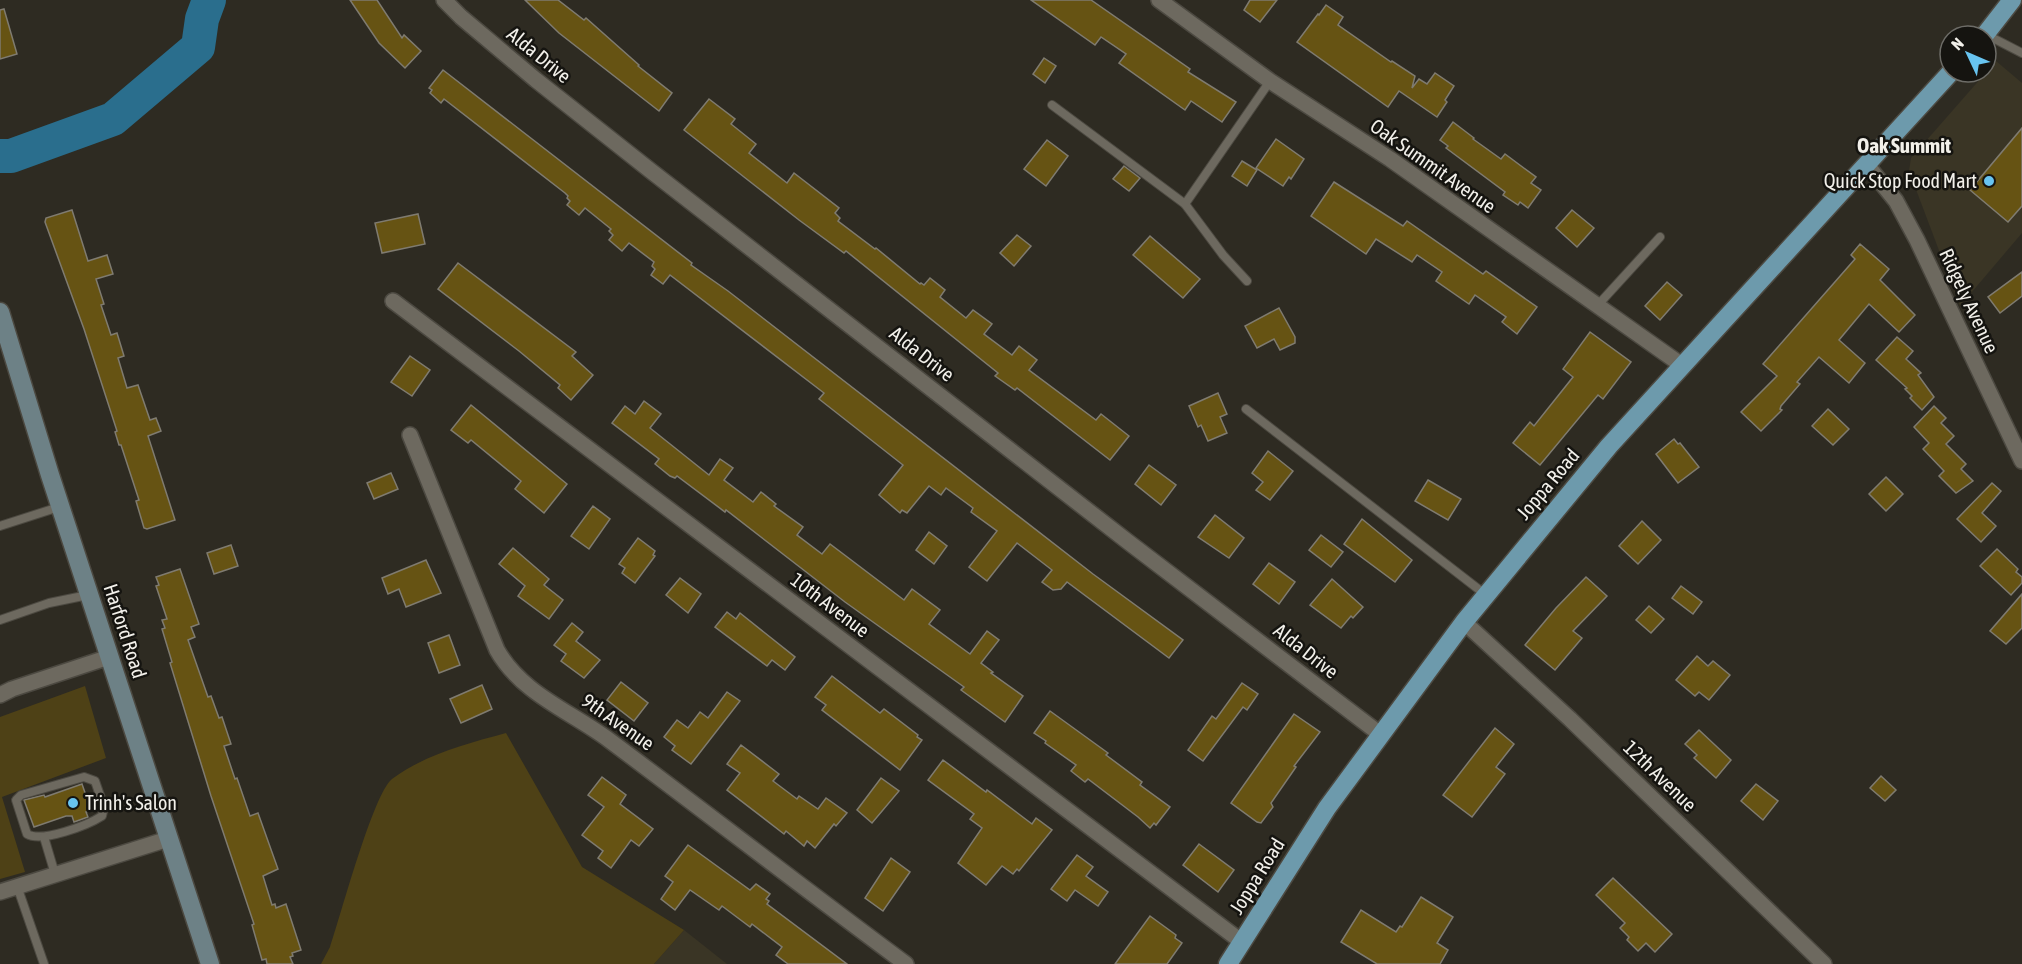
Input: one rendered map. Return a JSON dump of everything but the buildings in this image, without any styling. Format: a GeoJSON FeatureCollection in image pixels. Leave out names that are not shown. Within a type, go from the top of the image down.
{"type":"FeatureCollection","features":[{"type":"Feature","properties":{"kind":"main road"},"geometry":{"type":"LineString","coordinates":[[1993,24],[2012,0]]}},
{"type":"Feature","properties":{"kind":"main road","name":"Joppa Road"},"geometry":{"type":"LineString","coordinates":[[1228,964],[1327,808],[1464,622],[1609,446],[1941,84]]}},
{"type":"Feature","properties":{"kind":"main road","name":"Harford Road"},"geometry":{"type":"LineString","coordinates":[[0,312],[89,595],[210,964]]}},
{"type":"Feature","properties":{"kind":"street","name":"Alda Drive"},"geometry":{"type":"LineString","coordinates":[[444,0],[536,80],[651,171],[1127,542],[1380,734]]}},
{"type":"Feature","properties":{"kind":"street","name":"Oak Summit Avenue"},"geometry":{"type":"LineString","coordinates":[[1160,0],[1270,81],[1390,159],[1683,366]]}},
{"type":"Feature","properties":{"kind":"street","name":"Ridgely Avenue"},"geometry":{"type":"LineString","coordinates":[[1868,165],[1896,201],[1917,240],[2022,461]]}},
{"type":"Feature","properties":{"kind":"street","name":"10th Avenue"},"geometry":{"type":"LineString","coordinates":[[393,301],[1242,942]]}},
{"type":"Feature","properties":{"kind":"street","name":"9th Avenue"},"geometry":{"type":"LineString","coordinates":[[410,435],[504,664],[534,693],[597,731],[906,964]]}},
{"type":"Feature","properties":{"kind":"street","name":"12th Avenue"},"geometry":{"type":"LineString","coordinates":[[1464,622],[1570,719],[1824,964]]}},
{"type":"Feature","properties":{"kind":"street"},"geometry":{"type":"LineString","coordinates":[[0,695],[109,657]]}},
{"type":"Feature","properties":{"kind":"street"},"geometry":{"type":"LineString","coordinates":[[0,892],[168,839]]}},
{"type":"Feature","properties":{"kind":"lane"},"geometry":{"type":"LineString","coordinates":[[1998,42],[2022,53]]}},
{"type":"Feature","properties":{"kind":"lane"},"geometry":{"type":"LineString","coordinates":[[1185,204],[1270,81]]}},
{"type":"Feature","properties":{"kind":"lane"},"geometry":{"type":"LineString","coordinates":[[1052,105],[1185,204],[1223,255],[1247,281]]}},
{"type":"Feature","properties":{"kind":"lane"},"geometry":{"type":"LineString","coordinates":[[1597,306],[1660,237]]}},
{"type":"Feature","properties":{"kind":"lane"},"geometry":{"type":"LineString","coordinates":[[1246,409],[1486,595]]}},
{"type":"Feature","properties":{"kind":"lane"},"geometry":{"type":"LineString","coordinates":[[0,526],[61,507]]}},
{"type":"Feature","properties":{"kind":"lane"},"geometry":{"type":"LineString","coordinates":[[0,620],[49,603],[89,595]]}},
{"type":"Feature","properties":{"kind":"lane"},"geometry":{"type":"LineString","coordinates":[[84,777],[95,781],[104,807],[102,816],[44,837],[32,837],[27,834],[16,800],[21,795],[84,777]]}},
{"type":"Feature","properties":{"kind":"lane"},"geometry":{"type":"LineString","coordinates":[[44,837],[55,874]]}},
{"type":"Feature","properties":{"kind":"lane"},"geometry":{"type":"LineString","coordinates":[[17,886],[44,964]]}},
{"type":"Feature","properties":{"kind":"shaded area"},"geometry":{"type":"Polygon","coordinates":[[[1998,63],[2022,83],[2022,233],[1960,306],[1909,171],[1911,158],[1976,84],[1998,84],[1998,63]]]}},
{"type":"Feature","properties":{"kind":"shaded area"},"geometry":{"type":"Polygon","coordinates":[[[85,686],[106,758],[2,797],[25,872],[0,879],[0,717],[85,686]]]}},
{"type":"Feature","properties":{"kind":"shaded area"},"geometry":{"type":"Polygon","coordinates":[[[506,733],[582,867],[684,930],[654,964],[321,964],[330,947],[367,831],[384,789],[392,779],[432,756],[506,733]]]}},
{"type":"Feature","properties":{"kind":"shaded area"},"geometry":{"type":"Polygon","coordinates":[[[684,930],[727,964],[654,964],[684,930]]]}},
{"type":"Feature","properties":{"kind":"waterway"},"geometry":{"type":"LineString","coordinates":[[0,156],[11,156],[113,119],[198,47],[202,19],[209,0]]}},
{"type":"Feature","properties":{"kind":"place","name":"Quick Stop Food Mart"},"geometry":{"type":"Point","coordinates":[1989,181]}},
{"type":"Feature","properties":{"kind":"place","name":"Trinh's Salon"},"geometry":{"type":"Point","coordinates":[73,803]}},
{"type":"Feature","properties":{"kind":"district","name":"Oak Summit"},"geometry":{"type":"Point","coordinates":[1904,146]}}]}
